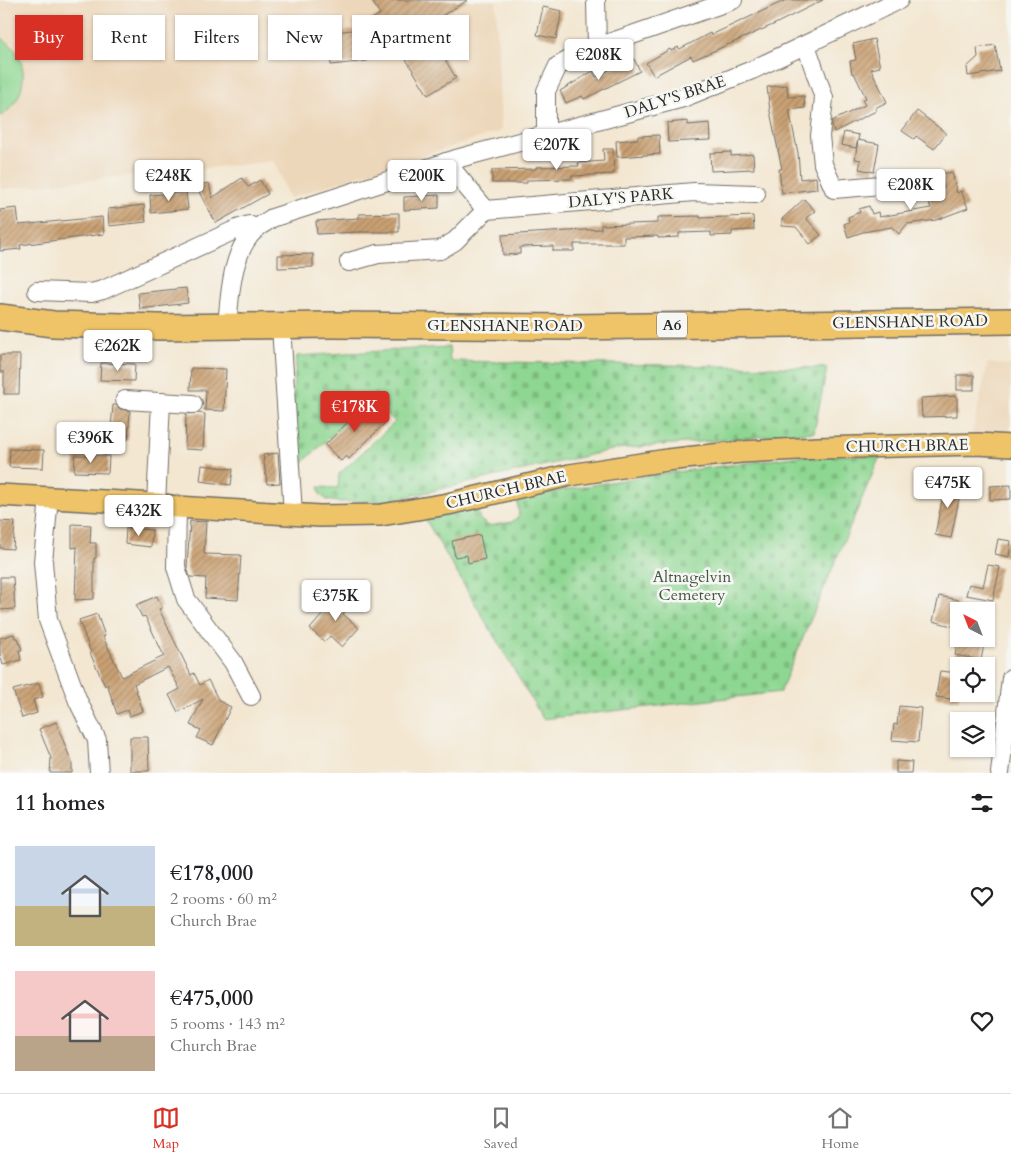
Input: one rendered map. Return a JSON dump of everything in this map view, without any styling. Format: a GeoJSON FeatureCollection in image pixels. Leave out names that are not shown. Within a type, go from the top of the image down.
{"type":"FeatureCollection","features":[{"type":"Feature","properties":{"kind":"highway","name":"GLENSHANE ROAD"},"geometry":{"type":"LineString","coordinates":[[0,317],[53,324],[91,326],[571,327],[1011,321]]}},
{"type":"Feature","properties":{"kind":"main road","name":"CHURCH BRAE"},"geometry":{"type":"LineString","coordinates":[[0,495],[320,516],[381,515],[448,504],[570,475],[667,460],[740,452],[978,444],[1011,446]]}},
{"type":"Feature","properties":{"kind":"street"},"geometry":{"type":"LineString","coordinates":[[596,0],[597,47]]}},
{"type":"Feature","properties":{"kind":"street","name":"DALY'S BRAE"},"geometry":{"type":"LineString","coordinates":[[227,326],[235,267],[244,245],[255,230],[272,218],[446,162],[546,133],[623,115],[683,98],[735,78],[899,0]]}},
{"type":"Feature","properties":{"kind":"street"},"geometry":{"type":"LineString","coordinates":[[546,133],[546,91],[558,66],[583,52],[730,1]]}},
{"type":"Feature","properties":{"kind":"street"},"geometry":{"type":"LineString","coordinates":[[806,45],[824,98],[820,136],[823,164],[834,189],[905,183]]}},
{"type":"Feature","properties":{"kind":"street"},"geometry":{"type":"LineString","coordinates":[[349,262],[378,254],[440,250],[455,241],[486,210],[446,162]]}},
{"type":"Feature","properties":{"kind":"street","name":"DALY'S PARK"},"geometry":{"type":"LineString","coordinates":[[486,210],[694,192],[756,194]]}},
{"type":"Feature","properties":{"kind":"street"},"geometry":{"type":"LineString","coordinates":[[37,291],[91,294],[237,228],[249,225],[255,230]]}},
{"type":"Feature","properties":{"kind":"street"},"geometry":{"type":"LineString","coordinates":[[280,326],[293,514]]}},
{"type":"Feature","properties":{"kind":"street"},"geometry":{"type":"LineString","coordinates":[[125,400],[193,404]]}},
{"type":"Feature","properties":{"kind":"street"},"geometry":{"type":"LineString","coordinates":[[156,504],[161,402]]}},
{"type":"Feature","properties":{"kind":"street"},"geometry":{"type":"LineString","coordinates":[[49,497],[43,562],[48,620],[78,701],[97,740],[99,773]]}},
{"type":"Feature","properties":{"kind":"street"},"geometry":{"type":"LineString","coordinates":[[177,508],[176,567],[186,599],[233,662],[251,696]]}},
{"type":"Feature","properties":{"kind":"street"},"geometry":{"type":"LineString","coordinates":[[1000,773],[1011,678]]}},
{"type":"Feature","properties":{"kind":"shaded area"},"geometry":{"type":"Polygon","coordinates":[[[0,0],[496,0],[501,131],[289,198],[274,161],[0,189],[0,0]]]}},
{"type":"Feature","properties":{"kind":"shaded area"},"geometry":{"type":"Polygon","coordinates":[[[988,363],[1011,366],[1011,440],[971,438],[988,363]]]}},
{"type":"Feature","properties":{"kind":"green space"},"geometry":{"type":"Polygon","coordinates":[[[0,37],[15,51],[15,60],[20,60],[23,82],[13,105],[0,116],[0,37]]]}},
{"type":"Feature","properties":{"kind":"green space"},"geometry":{"type":"Polygon","coordinates":[[[449,347],[450,361],[827,368],[814,432],[616,449],[388,501],[338,502],[327,500],[320,494],[319,487],[338,488],[339,474],[395,422],[372,398],[299,466],[295,442],[293,391],[297,356],[449,347]]]}},
{"type":"Feature","properties":{"kind":"green space","name":"Altnagelvin Cemetery"},"geometry":{"type":"Polygon","coordinates":[[[809,455],[880,456],[780,692],[543,719],[424,517],[477,508],[480,520],[489,526],[512,522],[519,516],[517,498],[652,475],[809,455]]]}},
{"type":"Feature","properties":{"kind":"building"},"geometry":{"type":"Polygon","coordinates":[[[371,0],[468,0],[443,15],[378,15],[380,14],[371,0]]]}},
{"type":"Feature","properties":{"kind":"building"},"geometry":{"type":"Polygon","coordinates":[[[786,0],[823,0],[775,24],[693,60],[691,56],[654,76],[646,63],[670,49],[671,51],[678,47],[680,49],[710,33],[711,35],[786,0]]]}},
{"type":"Feature","properties":{"kind":"building"},"geometry":{"type":"Polygon","coordinates":[[[543,7],[562,11],[556,39],[537,35],[543,7]]]}},
{"type":"Feature","properties":{"kind":"building"},"geometry":{"type":"Polygon","coordinates":[[[352,30],[352,60],[369,60],[331,65],[331,60],[342,60],[342,31],[352,30]]]}},
{"type":"Feature","properties":{"kind":"building"},"geometry":{"type":"Polygon","coordinates":[[[874,39],[880,67],[871,69],[887,102],[875,108],[876,111],[834,132],[832,121],[865,105],[862,100],[866,98],[854,73],[852,74],[850,61],[856,60],[853,44],[874,39]]]}},
{"type":"Feature","properties":{"kind":"building"},"geometry":{"type":"Polygon","coordinates":[[[995,45],[1000,71],[968,76],[967,67],[978,57],[977,48],[995,45]]]}},
{"type":"Feature","properties":{"kind":"building"},"geometry":{"type":"Polygon","coordinates":[[[634,59],[640,71],[584,99],[582,96],[566,103],[560,91],[593,71],[596,77],[626,61],[627,63],[634,59]]]}},
{"type":"Feature","properties":{"kind":"building"},"geometry":{"type":"Polygon","coordinates":[[[406,60],[445,60],[456,78],[428,95],[406,60]]]}},
{"type":"Feature","properties":{"kind":"building"},"geometry":{"type":"Polygon","coordinates":[[[787,85],[788,97],[804,96],[805,108],[789,110],[798,153],[800,179],[816,177],[817,189],[782,193],[779,169],[782,169],[767,87],[787,85]]]}},
{"type":"Feature","properties":{"kind":"building"},"geometry":{"type":"Polygon","coordinates":[[[917,111],[946,133],[934,149],[916,136],[914,139],[902,131],[917,111]]]}},
{"type":"Feature","properties":{"kind":"building"},"geometry":{"type":"Polygon","coordinates":[[[688,121],[688,125],[710,123],[711,140],[668,142],[667,123],[688,121]]]}},
{"type":"Feature","properties":{"kind":"building"},"geometry":{"type":"Polygon","coordinates":[[[844,132],[859,135],[856,148],[841,145],[844,132]]]}},
{"type":"Feature","properties":{"kind":"building"},"geometry":{"type":"Polygon","coordinates":[[[659,135],[660,154],[617,157],[616,141],[638,139],[638,136],[659,135]]]}},
{"type":"Feature","properties":{"kind":"building"},"geometry":{"type":"Polygon","coordinates":[[[858,140],[879,144],[874,172],[859,169],[861,160],[855,159],[858,140]]]}},
{"type":"Feature","properties":{"kind":"building"},"geometry":{"type":"Polygon","coordinates":[[[603,149],[613,149],[614,174],[572,176],[572,179],[527,180],[527,183],[492,183],[492,170],[579,166],[578,163],[604,161],[603,149]]]}},
{"type":"Feature","properties":{"kind":"building"},"geometry":{"type":"Polygon","coordinates":[[[731,152],[731,156],[753,154],[754,169],[711,171],[710,153],[731,152]]]}},
{"type":"Feature","properties":{"kind":"building"},"geometry":{"type":"Polygon","coordinates":[[[952,172],[957,193],[961,191],[968,208],[936,220],[907,224],[899,234],[892,227],[863,232],[848,237],[844,224],[849,222],[848,217],[860,212],[859,209],[869,206],[872,214],[878,212],[879,217],[931,208],[928,193],[944,187],[941,174],[952,172]]]}},
{"type":"Feature","properties":{"kind":"building"},"geometry":{"type":"Polygon","coordinates":[[[242,178],[248,187],[260,180],[268,194],[216,223],[200,194],[198,185],[209,183],[212,198],[242,178]]]}},
{"type":"Feature","properties":{"kind":"building"},"geometry":{"type":"Polygon","coordinates":[[[186,192],[188,209],[151,213],[150,195],[186,192]]]}},
{"type":"Feature","properties":{"kind":"building"},"geometry":{"type":"Polygon","coordinates":[[[439,195],[439,208],[404,210],[404,197],[439,195]]]}},
{"type":"Feature","properties":{"kind":"building"},"geometry":{"type":"Polygon","coordinates":[[[804,199],[815,211],[806,218],[821,235],[810,244],[796,227],[782,226],[782,219],[804,199]]]}},
{"type":"Feature","properties":{"kind":"building"},"geometry":{"type":"Polygon","coordinates":[[[144,205],[146,222],[109,226],[108,209],[144,205]]]}},
{"type":"Feature","properties":{"kind":"building"},"geometry":{"type":"Polygon","coordinates":[[[17,208],[19,225],[102,217],[104,234],[20,245],[21,249],[0,251],[0,210],[17,208]]]}},
{"type":"Feature","properties":{"kind":"building"},"geometry":{"type":"Polygon","coordinates":[[[399,213],[399,232],[317,234],[316,221],[359,218],[359,214],[399,213]]]}},
{"type":"Feature","properties":{"kind":"building"},"geometry":{"type":"Polygon","coordinates":[[[700,216],[700,218],[753,216],[754,230],[732,231],[732,235],[711,236],[711,232],[679,233],[679,237],[624,237],[624,244],[574,244],[574,251],[553,251],[553,246],[520,247],[520,254],[503,255],[502,235],[601,229],[601,225],[658,223],[658,217],[700,216]]]}},
{"type":"Feature","properties":{"kind":"building"},"geometry":{"type":"Polygon","coordinates":[[[313,254],[313,267],[278,268],[278,255],[313,254]]]}},
{"type":"Feature","properties":{"kind":"building"},"geometry":{"type":"Polygon","coordinates":[[[186,288],[188,303],[140,309],[138,293],[186,288]]]}},
{"type":"Feature","properties":{"kind":"building"},"geometry":{"type":"Polygon","coordinates":[[[0,355],[20,355],[19,394],[4,394],[4,372],[0,372],[0,355]]]}},
{"type":"Feature","properties":{"kind":"building"},"geometry":{"type":"Polygon","coordinates":[[[101,363],[135,364],[134,381],[100,380],[101,363]]]}},
{"type":"Feature","properties":{"kind":"building"},"geometry":{"type":"Polygon","coordinates":[[[191,368],[226,369],[224,411],[205,410],[206,390],[190,390],[191,368]]]}},
{"type":"Feature","properties":{"kind":"building"},"geometry":{"type":"Polygon","coordinates":[[[957,375],[974,375],[974,390],[957,390],[957,375]]]}},
{"type":"Feature","properties":{"kind":"building"},"geometry":{"type":"Polygon","coordinates":[[[957,396],[957,416],[922,417],[921,398],[957,396]]]}},
{"type":"Feature","properties":{"kind":"building"},"geometry":{"type":"Polygon","coordinates":[[[366,404],[385,423],[349,459],[346,456],[341,461],[325,445],[366,404]]]}},
{"type":"Feature","properties":{"kind":"building"},"geometry":{"type":"Polygon","coordinates":[[[113,405],[130,411],[128,440],[110,439],[113,405]]]}},
{"type":"Feature","properties":{"kind":"building"},"geometry":{"type":"Polygon","coordinates":[[[186,414],[205,414],[203,450],[185,449],[186,414]]]}},
{"type":"Feature","properties":{"kind":"building"},"geometry":{"type":"Polygon","coordinates":[[[10,449],[44,450],[43,468],[9,467],[10,449]]]}},
{"type":"Feature","properties":{"kind":"building"},"geometry":{"type":"Polygon","coordinates":[[[278,453],[280,483],[267,484],[263,455],[278,453]]]}},
{"type":"Feature","properties":{"kind":"building"},"geometry":{"type":"Polygon","coordinates":[[[75,455],[109,456],[108,473],[74,472],[75,455]]]}},
{"type":"Feature","properties":{"kind":"building"},"geometry":{"type":"Polygon","coordinates":[[[202,465],[233,469],[231,485],[200,481],[202,465]]]}},
{"type":"Feature","properties":{"kind":"building"},"geometry":{"type":"Polygon","coordinates":[[[946,480],[962,484],[951,538],[935,535],[946,480]]]}},
{"type":"Feature","properties":{"kind":"building"},"geometry":{"type":"Polygon","coordinates":[[[1011,485],[1011,499],[990,500],[990,486],[1011,485]]]}},
{"type":"Feature","properties":{"kind":"building"},"geometry":{"type":"Polygon","coordinates":[[[0,521],[15,522],[13,549],[0,548],[0,521]]]}},
{"type":"Feature","properties":{"kind":"building"},"geometry":{"type":"Polygon","coordinates":[[[190,521],[206,522],[204,554],[241,555],[238,600],[205,598],[206,578],[190,577],[187,568],[190,521]]]}},
{"type":"Feature","properties":{"kind":"building"},"geometry":{"type":"Polygon","coordinates":[[[72,524],[91,525],[90,543],[96,543],[94,599],[75,600],[77,547],[72,548],[72,524]]]}},
{"type":"Feature","properties":{"kind":"building"},"geometry":{"type":"Polygon","coordinates":[[[126,528],[152,530],[151,547],[125,544],[126,528]]]}},
{"type":"Feature","properties":{"kind":"building"},"geometry":{"type":"Polygon","coordinates":[[[480,535],[485,559],[468,563],[467,555],[455,557],[452,541],[480,535]]]}},
{"type":"Feature","properties":{"kind":"building"},"geometry":{"type":"Polygon","coordinates":[[[998,539],[1011,541],[1009,557],[995,554],[998,539]]]}},
{"type":"Feature","properties":{"kind":"building"},"geometry":{"type":"Polygon","coordinates":[[[988,565],[1000,567],[993,600],[966,595],[969,584],[983,587],[988,565]]]}},
{"type":"Feature","properties":{"kind":"building"},"geometry":{"type":"Polygon","coordinates":[[[0,577],[13,577],[15,609],[0,610],[0,577]]]}},
{"type":"Feature","properties":{"kind":"building"},"geometry":{"type":"Polygon","coordinates":[[[341,593],[353,603],[343,614],[359,628],[342,647],[330,636],[325,642],[310,629],[341,593]]]}},
{"type":"Feature","properties":{"kind":"building"},"geometry":{"type":"Polygon","coordinates":[[[157,596],[162,608],[159,609],[191,675],[194,673],[200,685],[208,680],[219,701],[231,707],[213,745],[197,738],[201,730],[190,725],[203,699],[178,712],[169,695],[180,689],[168,667],[134,684],[143,711],[129,716],[127,710],[117,714],[107,684],[105,686],[90,653],[79,620],[97,614],[105,636],[103,637],[122,677],[164,656],[145,616],[142,617],[136,605],[157,596]]]}},
{"type":"Feature","properties":{"kind":"building"},"geometry":{"type":"Polygon","coordinates":[[[939,596],[959,600],[959,602],[950,602],[950,626],[933,621],[939,596]]]}},
{"type":"Feature","properties":{"kind":"building"},"geometry":{"type":"Polygon","coordinates":[[[14,634],[15,638],[18,638],[22,650],[19,650],[21,660],[3,665],[0,654],[0,638],[14,634]]]}},
{"type":"Feature","properties":{"kind":"building"},"geometry":{"type":"Polygon","coordinates":[[[956,648],[983,648],[982,657],[955,655],[956,648]]]}},
{"type":"Feature","properties":{"kind":"building"},"geometry":{"type":"Polygon","coordinates":[[[940,671],[950,672],[950,699],[936,697],[940,671]]]}},
{"type":"Feature","properties":{"kind":"building"},"geometry":{"type":"Polygon","coordinates":[[[39,683],[43,697],[33,700],[37,713],[22,718],[13,690],[39,683]]]}},
{"type":"Feature","properties":{"kind":"building"},"geometry":{"type":"Polygon","coordinates":[[[899,706],[921,708],[918,742],[892,740],[894,724],[897,725],[899,706]]]}},
{"type":"Feature","properties":{"kind":"building"},"geometry":{"type":"Polygon","coordinates":[[[56,722],[72,763],[72,773],[50,773],[51,758],[39,729],[56,722]]]}},
{"type":"Feature","properties":{"kind":"building"},"geometry":{"type":"Polygon","coordinates":[[[130,737],[148,737],[149,771],[130,771],[130,737]]]}},
{"type":"Feature","properties":{"kind":"building"},"geometry":{"type":"Polygon","coordinates":[[[896,761],[912,762],[911,773],[896,773],[896,761]]]}}]}
